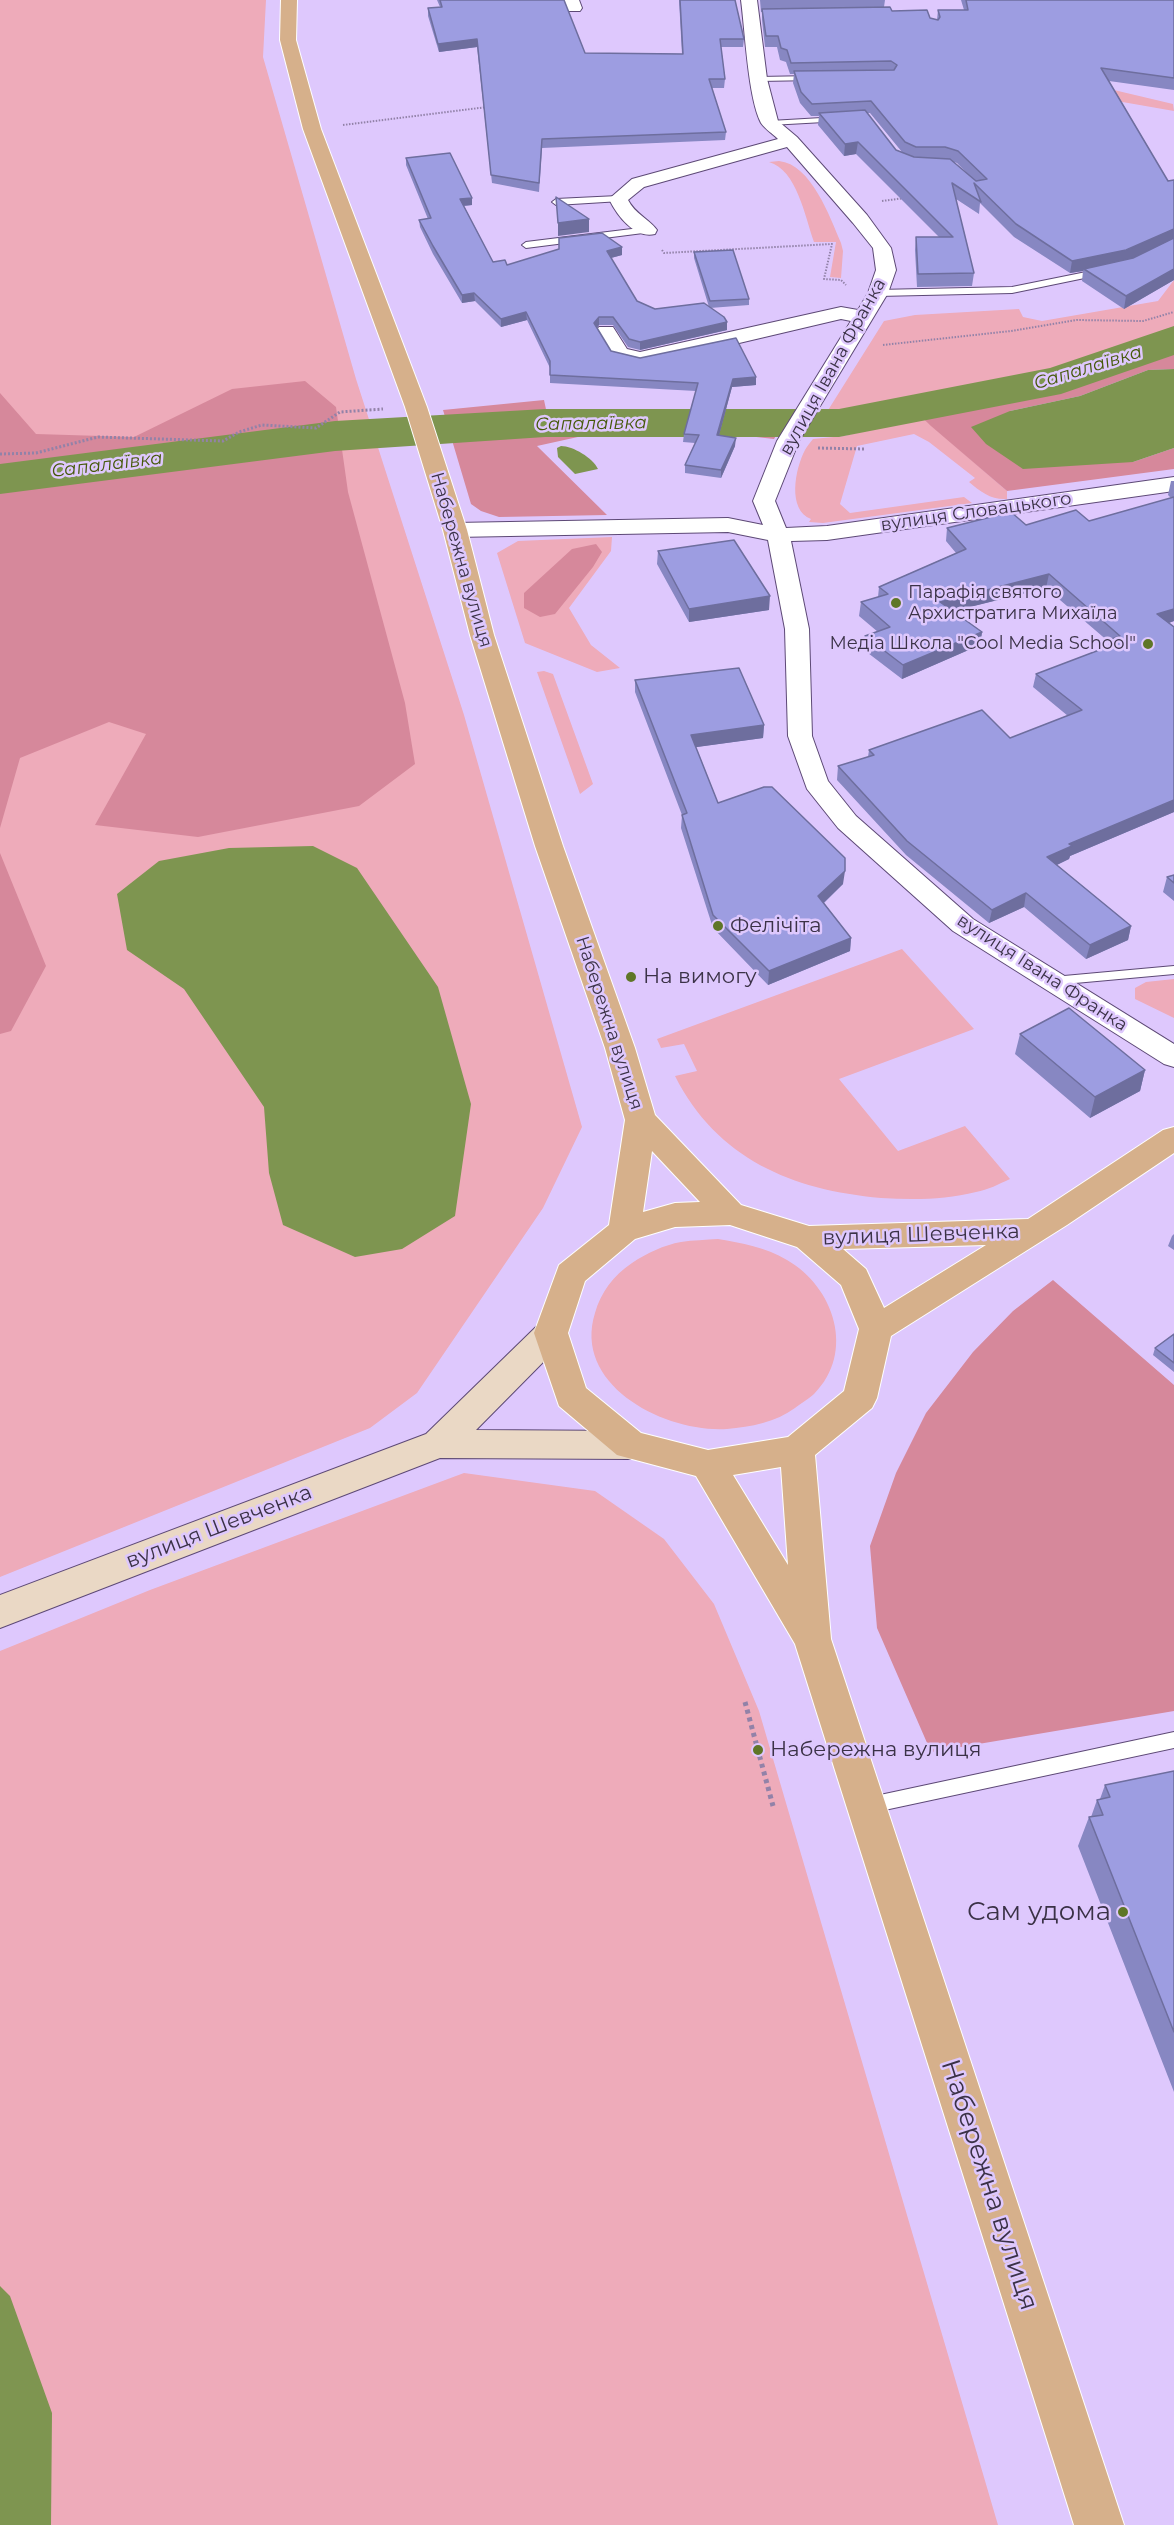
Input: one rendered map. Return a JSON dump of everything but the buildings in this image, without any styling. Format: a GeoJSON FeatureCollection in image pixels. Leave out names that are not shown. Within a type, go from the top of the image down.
{"type":"FeatureCollection","features":[{"type":"Feature","properties":{"kind":"main road","name":"Набережна вулиця"},"geometry":{"type":"LineString","coordinates":[[290,0],[288,40],[312,129],[428,445],[455,530],[482,634],[549,846],[620,1048],[641,1120],[624,1230]]}},
{"type":"Feature","properties":{"kind":"main road","name":"Набережна вулиця"},"geometry":{"type":"LineString","coordinates":[[641,1120],[730,1213]]}},
{"type":"Feature","properties":{"kind":"main road","name":"вулиця Шевченка"},"geometry":{"type":"LineString","coordinates":[[876,1329],[1033,1231],[1174,1138]]}},
{"type":"Feature","properties":{"kind":"main road"},"geometry":{"type":"LineString","coordinates":[[730,1213],[809,1238],[854,1278],[876,1329],[860,1398],[796,1450],[708,1465],[630,1445],[571,1396],[551,1333],[572,1274],[624,1230],[675,1215],[730,1213]]}},
{"type":"Feature","properties":{"kind":"main road","name":"вулиця Шевченка"},"geometry":{"type":"LineString","coordinates":[[809,1238],[1033,1231]]}},
{"type":"Feature","properties":{"kind":"main road","name":"Набережна вулиця"},"geometry":{"type":"LineString","coordinates":[[796,1450],[812,1639]]}},
{"type":"Feature","properties":{"kind":"main road","name":"Набережна вулиця"},"geometry":{"type":"LineString","coordinates":[[708,1465],[812,1639],[1099,2525]]}},
{"type":"Feature","properties":{"kind":"street"},"geometry":{"type":"LineString","coordinates":[[754,10],[759,79],[770,123]]}},
{"type":"Feature","properties":{"kind":"street","name":"вулиця Івана Франка"},"geometry":{"type":"LineString","coordinates":[[770,123],[791,141],[860,219],[882,248],[886,270],[878,293],[788,441],[764,501],[778,535],[797,629],[800,736],[816,783],[847,822],[963,925],[1174,1057]]}},
{"type":"Feature","properties":{"kind":"street"},"geometry":{"type":"LineString","coordinates":[[648,230],[625,213],[618,199],[638,183],[791,141]]}},
{"type":"Feature","properties":{"kind":"street"},"geometry":{"type":"LineString","coordinates":[[606,331],[620,354],[640,358],[841,314],[862,317]]}},
{"type":"Feature","properties":{"kind":"street","name":"вулиця Словацького"},"geometry":{"type":"LineString","coordinates":[[455,530],[728,525],[778,535],[827,533],[1174,484]]}},
{"type":"Feature","properties":{"kind":"street","name":"вулиця Шевченка"},"geometry":{"type":"LineString","coordinates":[[439,1444],[551,1333]]}},
{"type":"Feature","properties":{"kind":"street","name":"вулиця Шевченка"},"geometry":{"type":"LineString","coordinates":[[0,1612],[136,1558],[439,1444],[630,1445]]}},
{"type":"Feature","properties":{"kind":"lane"},"geometry":{"type":"LineString","coordinates":[[759,79],[819,78]]}},
{"type":"Feature","properties":{"kind":"lane"},"geometry":{"type":"LineString","coordinates":[[770,123],[855,118]]}},
{"type":"Feature","properties":{"kind":"lane"},"geometry":{"type":"LineString","coordinates":[[556,202],[618,199]]}},
{"type":"Feature","properties":{"kind":"lane"},"geometry":{"type":"LineString","coordinates":[[526,245],[648,230]]}},
{"type":"Feature","properties":{"kind":"lane"},"geometry":{"type":"LineString","coordinates":[[878,293],[1012,290],[1115,269]]}},
{"type":"Feature","properties":{"kind":"lane"},"geometry":{"type":"LineString","coordinates":[[1053,981],[1174,970]]}},
{"type":"Feature","properties":{"kind":"lane"},"geometry":{"type":"LineString","coordinates":[[866,1806],[1174,1740]]}},
{"type":"Feature","properties":{"kind":"path"},"geometry":{"type":"LineString","coordinates":[[312,129],[489,107]]}},
{"type":"Feature","properties":{"kind":"path"},"geometry":{"type":"LineString","coordinates":[[880,201],[913,197]]}},
{"type":"Feature","properties":{"kind":"path"},"geometry":{"type":"LineString","coordinates":[[648,230],[664,253],[832,244],[824,279],[841,280]]}},
{"type":"Feature","properties":{"kind":"path"},"geometry":{"type":"LineString","coordinates":[[876,345],[976,335],[1077,320],[1143,321],[1174,312]]}},
{"type":"Feature","properties":{"kind":"path"},"geometry":{"type":"LineString","coordinates":[[0,454],[36,453],[98,437],[223,441],[239,432],[261,425],[316,428],[340,412],[417,412]]}},
{"type":"Feature","properties":{"kind":"path"},"geometry":{"type":"LineString","coordinates":[[815,448],[865,449]]}},
{"type":"Feature","properties":{"kind":"path"},"geometry":{"type":"LineString","coordinates":[[745,1702],[773,1806]]}},
{"type":"Feature","properties":{"kind":"shaded area"},"geometry":{"type":"Polygon","coordinates":[[[0,0],[266,0],[263,57],[356,379],[464,715],[582,1127],[543,1208],[417,1393],[370,1428],[0,1577],[0,0]]]}},
{"type":"Feature","properties":{"kind":"shaded area"},"geometry":{"type":"Polygon","coordinates":[[[1097,86],[1173,104],[1174,111],[1111,100],[1097,86]]]}},
{"type":"Feature","properties":{"kind":"shaded area"},"geometry":{"type":"Polygon","coordinates":[[[779,161],[790,164],[801,171],[825,206],[843,251],[841,278],[830,277],[836,242],[814,242],[793,184],[787,174],[769,162],[779,161]]]}},
{"type":"Feature","properties":{"kind":"shaded area"},"geometry":{"type":"Polygon","coordinates":[[[1174,280],[1174,331],[1168,334],[1053,374],[848,413],[825,415],[884,321],[915,315],[1019,309],[1023,317],[1042,321],[1158,301],[1174,280]]]}},
{"type":"Feature","properties":{"kind":"shaded area"},"geometry":{"type":"Polygon","coordinates":[[[1174,331],[1174,369],[1148,370],[1080,396],[1010,411],[1133,462],[1174,448],[1174,469],[1007,491],[905,401],[1053,374],[1174,331]]]}},
{"type":"Feature","properties":{"kind":"shaded area"},"geometry":{"type":"Polygon","coordinates":[[[1174,369],[1174,448],[1133,462],[1023,469],[986,444],[971,427],[1010,411],[1080,396],[1148,370],[1174,369]]]}},
{"type":"Feature","properties":{"kind":"shaded area"},"geometry":{"type":"Polygon","coordinates":[[[305,381],[336,407],[348,492],[405,703],[415,764],[359,806],[198,837],[95,825],[146,734],[109,722],[20,758],[0,828],[0,393],[36,434],[134,437],[232,389],[305,381]]]}},
{"type":"Feature","properties":{"kind":"shaded area"},"geometry":{"type":"Polygon","coordinates":[[[544,400],[547,414],[792,409],[774,439],[676,428],[596,433],[537,446],[607,515],[499,517],[481,511],[471,504],[443,410],[544,400]]]}},
{"type":"Feature","properties":{"kind":"shaded area"},"geometry":{"type":"Polygon","coordinates":[[[922,417],[1007,491],[1007,499],[991,497],[978,489],[969,482],[975,478],[929,442],[914,434],[857,446],[840,504],[850,513],[964,497],[972,503],[823,523],[809,522],[811,519],[803,514],[799,507],[795,488],[801,458],[813,439],[844,436],[922,417]]]}},
{"type":"Feature","properties":{"kind":"shaded area"},"geometry":{"type":"Polygon","coordinates":[[[561,446],[582,453],[598,469],[575,474],[558,457],[557,448],[561,446]]]}},
{"type":"Feature","properties":{"kind":"shaded area"},"geometry":{"type":"Polygon","coordinates":[[[612,537],[611,551],[569,608],[591,645],[620,668],[597,672],[525,643],[497,553],[518,541],[612,537]]]}},
{"type":"Feature","properties":{"kind":"shaded area"},"geometry":{"type":"Polygon","coordinates":[[[596,544],[602,552],[593,567],[555,614],[540,617],[524,608],[524,593],[572,549],[596,544]]]}},
{"type":"Feature","properties":{"kind":"shaded area"},"geometry":{"type":"Polygon","coordinates":[[[544,671],[553,674],[593,784],[580,794],[537,672],[544,671]]]}},
{"type":"Feature","properties":{"kind":"shaded area"},"geometry":{"type":"Polygon","coordinates":[[[313,846],[357,868],[438,987],[471,1104],[455,1216],[402,1249],[355,1257],[283,1225],[269,1173],[264,1107],[184,989],[127,950],[117,894],[159,861],[229,848],[313,846]]]}},
{"type":"Feature","properties":{"kind":"shaded area"},"geometry":{"type":"Polygon","coordinates":[[[0,853],[46,966],[11,1031],[0,1034],[0,853]]]}},
{"type":"Feature","properties":{"kind":"shaded area"},"geometry":{"type":"Polygon","coordinates":[[[902,949],[974,1029],[839,1079],[898,1151],[965,1126],[1010,1179],[980,1191],[941,1198],[893,1199],[848,1194],[788,1178],[760,1165],[735,1149],[712,1129],[692,1105],[675,1076],[697,1071],[684,1044],[661,1048],[657,1039],[902,949]]]}},
{"type":"Feature","properties":{"kind":"shaded area"},"geometry":{"type":"Polygon","coordinates":[[[1174,979],[1174,1018],[1135,999],[1135,988],[1146,982],[1174,979]]]}},
{"type":"Feature","properties":{"kind":"shaded area"},"geometry":{"type":"Polygon","coordinates":[[[718,1239],[770,1252],[787,1260],[803,1272],[817,1286],[827,1303],[834,1321],[836,1340],[834,1359],[827,1377],[812,1396],[788,1413],[771,1420],[727,1429],[703,1428],[677,1423],[652,1413],[630,1400],[611,1383],[597,1362],[592,1339],[595,1313],[601,1298],[609,1285],[625,1268],[668,1245],[686,1241],[718,1239]]]}},
{"type":"Feature","properties":{"kind":"shaded area"},"geometry":{"type":"Polygon","coordinates":[[[1053,1280],[1174,1385],[1174,1711],[931,1752],[877,1628],[870,1546],[896,1473],[926,1413],[973,1352],[1013,1311],[1053,1280]]]}},
{"type":"Feature","properties":{"kind":"shaded area"},"geometry":{"type":"Polygon","coordinates":[[[464,1473],[595,1491],[664,1539],[714,1604],[759,1711],[998,2525],[0,2525],[0,1651],[150,1590],[464,1473]]]}},
{"type":"Feature","properties":{"kind":"shaded area"},"geometry":{"type":"Polygon","coordinates":[[[0,2286],[10,2296],[52,2413],[51,2525],[0,2525],[0,2286]]]}},
{"type":"Feature","properties":{"kind":"waterway","name":"Сапалаївка"},"geometry":{"type":"LineString","coordinates":[[0,479],[335,436],[545,423],[839,423],[1061,380],[1174,340]]}},
{"type":"Feature","properties":{"kind":"place","name":"Парафія святого Архистратига Михаїла"},"geometry":{"type":"Point","coordinates":[896,603]}},
{"type":"Feature","properties":{"kind":"place","name":"Медіа Школа \"Cool Media School\""},"geometry":{"type":"Point","coordinates":[1148,644]}},
{"type":"Feature","properties":{"kind":"place","name":"Фелічіта"},"geometry":{"type":"Point","coordinates":[718,926]}},
{"type":"Feature","properties":{"kind":"place","name":"На вимогу"},"geometry":{"type":"Point","coordinates":[631,977]}},
{"type":"Feature","properties":{"kind":"place","name":"Набережна вулиця"},"geometry":{"type":"Point","coordinates":[758,1750]}},
{"type":"Feature","properties":{"kind":"place","name":"Сам удома"},"geometry":{"type":"Point","coordinates":[1123,1912]}}]}
